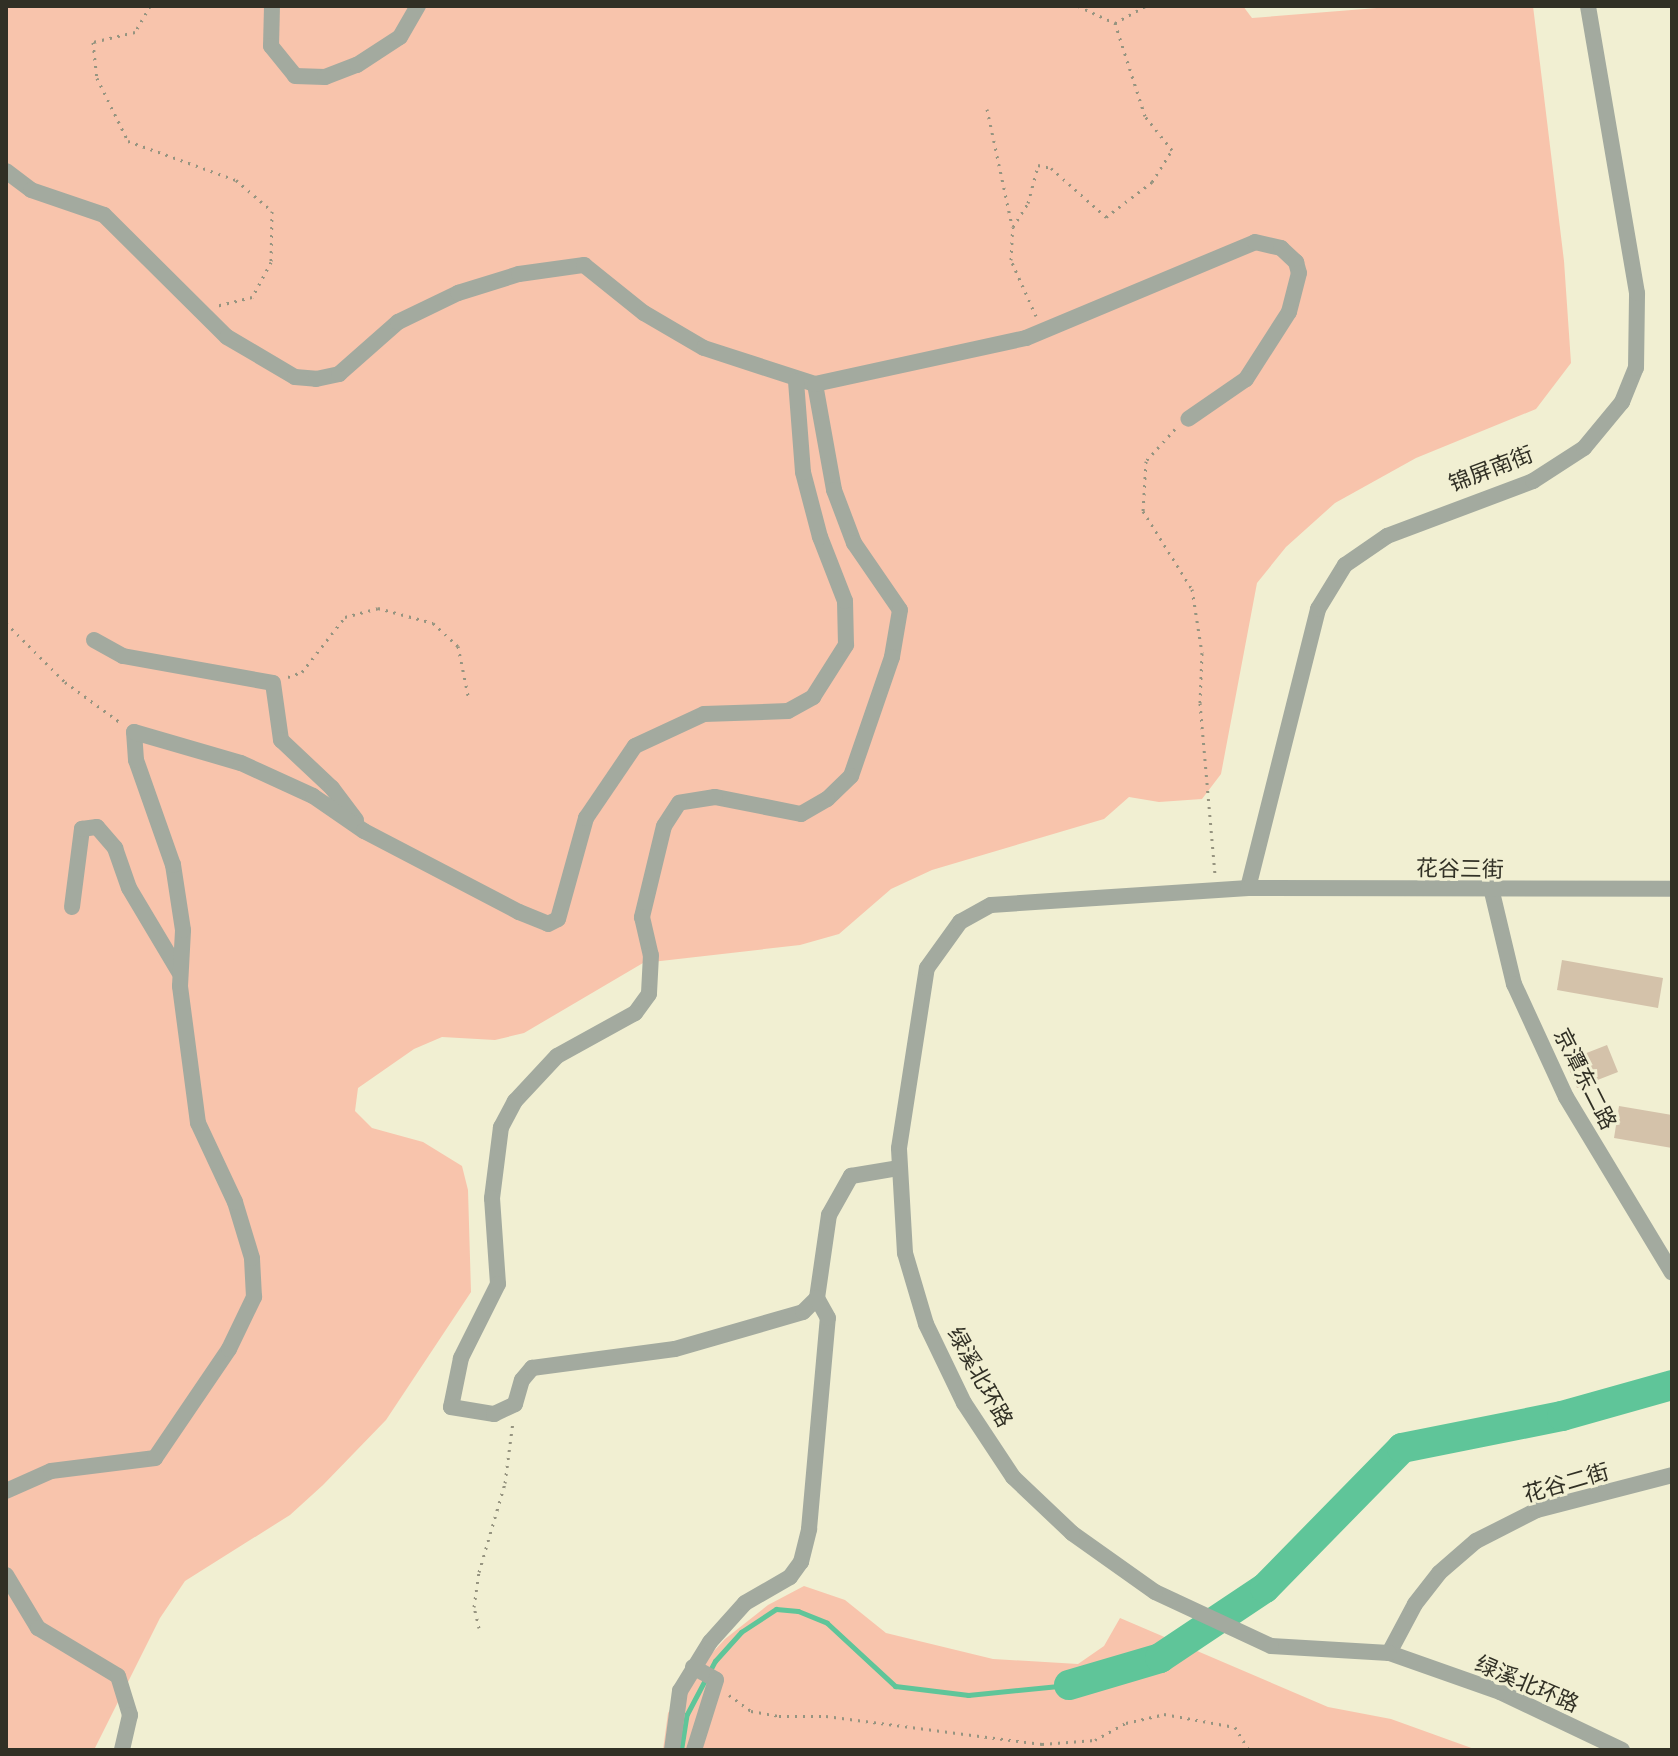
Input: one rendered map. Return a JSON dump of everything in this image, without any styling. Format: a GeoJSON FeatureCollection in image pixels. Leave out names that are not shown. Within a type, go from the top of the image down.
{"type":"FeatureCollection","features":[{"type":"Feature","properties":{"kind":"street"},"geometry":{"type":"LineString","coordinates":[[272,6],[271,46],[295,76],[325,77],[357,65],[400,37],[418,6]]}},
{"type":"Feature","properties":{"kind":"street","name":"锦屏南街"},"geometry":{"type":"LineString","coordinates":[[1248,888],[1318,609],[1345,565],[1387,536],[1533,481],[1584,448],[1622,402],[1636,368],[1637,293],[1588,6]]}},
{"type":"Feature","properties":{"kind":"street"},"geometry":{"type":"LineString","coordinates":[[6,171],[31,190],[104,215],[227,337],[295,377],[316,379],[339,374],[398,322],[458,293],[519,274],[584,265],[644,313],[704,348],[796,381],[815,384],[1037,334],[1255,242],[1281,248],[1296,262],[1299,273],[1289,312],[1246,379],[1188,419]]}},
{"type":"Feature","properties":{"kind":"street"},"geometry":{"type":"LineString","coordinates":[[6,1491],[51,1471],[155,1458],[229,1349],[254,1297],[252,1258],[235,1202],[198,1123],[179,972],[183,930],[173,865],[136,760],[134,732],[241,763],[313,796],[364,831],[548,924],[558,919],[586,818],[635,746],[704,714],[788,711],[813,697],[846,645],[845,601],[803,472],[796,381]]}},
{"type":"Feature","properties":{"kind":"street"},"geometry":{"type":"LineString","coordinates":[[815,384],[834,490],[854,543],[900,610],[892,657],[851,776],[827,799],[801,814],[715,797],[679,803],[656,848],[642,917],[651,955],[649,994],[635,1013],[557,1056],[515,1101],[501,1127],[492,1198],[498,1284],[461,1358],[449,1403],[461,1411],[494,1414],[515,1404],[522,1380],[532,1368],[675,1349],[784,1320],[803,1312],[817,1298],[829,1215],[851,1176],[899,1168]]}},
{"type":"Feature","properties":{"kind":"street"},"geometry":{"type":"LineString","coordinates":[[94,640],[123,656],[273,683],[281,740],[332,788],[364,831]]}},
{"type":"Feature","properties":{"kind":"street"},"geometry":{"type":"LineString","coordinates":[[72,907],[82,829],[97,827],[115,848],[129,888],[179,972]]}},
{"type":"Feature","properties":{"kind":"street","name":"绿溪北环路"},"geometry":{"type":"LineString","coordinates":[[1248,888],[991,905],[960,922],[927,968],[899,1168],[905,1253],[926,1324],[964,1403],[1013,1477],[1072,1533],[1165,1596],[1271,1646],[1389,1653],[1500,1692],[1622,1750]]}},
{"type":"Feature","properties":{"kind":"street","name":"花谷三街"},"geometry":{"type":"LineString","coordinates":[[1248,888],[1492,892],[1672,889]]}},
{"type":"Feature","properties":{"kind":"street","name":"京潭东二路"},"geometry":{"type":"LineString","coordinates":[[1492,892],[1514,984],[1566,1097],[1672,1273]]}},
{"type":"Feature","properties":{"kind":"street"},"geometry":{"type":"LineString","coordinates":[[672,1750],[680,1691],[732,1614],[790,1577],[801,1562],[809,1529],[828,1318],[817,1298]]}},
{"type":"Feature","properties":{"kind":"street","name":"花谷二街"},"geometry":{"type":"LineString","coordinates":[[1389,1653],[1415,1604],[1439,1573],[1476,1541],[1537,1510],[1672,1475]]}},
{"type":"Feature","properties":{"kind":"street"},"geometry":{"type":"LineString","coordinates":[[6,1575],[38,1628],[118,1676],[130,1715],[122,1750]]}},
{"type":"Feature","properties":{"kind":"street"},"geometry":{"type":"LineString","coordinates":[[694,1750],[716,1680],[695,1669]]}},
{"type":"Feature","properties":{"kind":"path"},"geometry":{"type":"LineString","coordinates":[[150,6],[135,32],[93,42],[97,78],[128,141],[236,180],[272,211],[271,262],[252,297],[202,309]]}},
{"type":"Feature","properties":{"kind":"path"},"geometry":{"type":"LineString","coordinates":[[1078,6],[1096,18],[1115,23],[1146,6]]}},
{"type":"Feature","properties":{"kind":"path"},"geometry":{"type":"LineString","coordinates":[[1013,227],[1028,203],[1038,165],[1051,168],[1095,212],[1106,217],[1152,182],[1172,150],[1145,116],[1115,23]]}},
{"type":"Feature","properties":{"kind":"path"},"geometry":{"type":"LineString","coordinates":[[987,109],[1013,227],[1011,260],[1031,299],[1037,334]]}},
{"type":"Feature","properties":{"kind":"path"},"geometry":{"type":"LineString","coordinates":[[1188,419],[1163,439],[1146,461],[1141,484],[1143,511],[1192,589],[1202,653],[1200,703],[1217,890]]}},
{"type":"Feature","properties":{"kind":"path"},"geometry":{"type":"LineString","coordinates":[[273,683],[302,672],[345,617],[378,608],[433,623],[458,646],[469,700]]}},
{"type":"Feature","properties":{"kind":"path"},"geometry":{"type":"LineString","coordinates":[[6,623],[65,682],[134,732]]}},
{"type":"Feature","properties":{"kind":"path"},"geometry":{"type":"LineString","coordinates":[[479,1628],[474,1607],[479,1572],[505,1483],[515,1404]]}},
{"type":"Feature","properties":{"kind":"path"},"geometry":{"type":"LineString","coordinates":[[716,1680],[733,1701],[779,1716],[826,1716],[1042,1744],[1095,1740],[1126,1723],[1164,1714],[1235,1727],[1249,1750]]}},
{"type":"Feature","properties":{"kind":"shaded area"},"geometry":{"type":"Polygon","coordinates":[[[6,6],[1243,6],[1252,18],[1402,6],[1533,6],[1564,261],[1571,363],[1536,409],[1416,458],[1335,503],[1286,547],[1257,583],[1221,774],[1202,799],[1159,802],[1129,797],[1104,819],[932,870],[891,889],[839,934],[800,945],[643,963],[524,1033],[495,1040],[442,1037],[414,1049],[358,1088],[355,1111],[372,1128],[423,1142],[462,1166],[468,1190],[471,1292],[386,1420],[323,1485],[290,1515],[185,1581],[160,1618],[94,1750],[6,1750],[6,6]]]}},
{"type":"Feature","properties":{"kind":"shaded area"},"geometry":{"type":"Polygon","coordinates":[[[804,1586],[845,1600],[886,1633],[993,1659],[1078,1664],[1104,1646],[1120,1618],[1328,1707],[1391,1719],[1477,1750],[663,1750],[668,1713],[692,1675],[725,1639],[768,1605],[804,1586]]]}},
{"type":"Feature","properties":{"kind":"building"},"geometry":{"type":"Polygon","coordinates":[[[1562,960],[1663,978],[1658,1008],[1557,990],[1562,960]]]}},
{"type":"Feature","properties":{"kind":"building"},"geometry":{"type":"Polygon","coordinates":[[[1607,1045],[1618,1072],[1577,1088],[1566,1061],[1607,1045]]]}},
{"type":"Feature","properties":{"kind":"building"},"geometry":{"type":"Polygon","coordinates":[[[1619,1106],[1672,1115],[1672,1148],[1614,1138],[1619,1106]]]}},
{"type":"Feature","properties":{"kind":"waterway"},"geometry":{"type":"LineString","coordinates":[[1069,1685],[1160,1658],[1265,1588],[1402,1448],[1562,1416],[1672,1385]]}},
{"type":"Feature","properties":{"kind":"waterway"},"geometry":{"type":"LineString","coordinates":[[681,1750],[687,1714],[715,1661],[741,1632],[776,1609],[798,1611],[827,1623],[895,1686],[968,1695],[1069,1685]]}}]}
